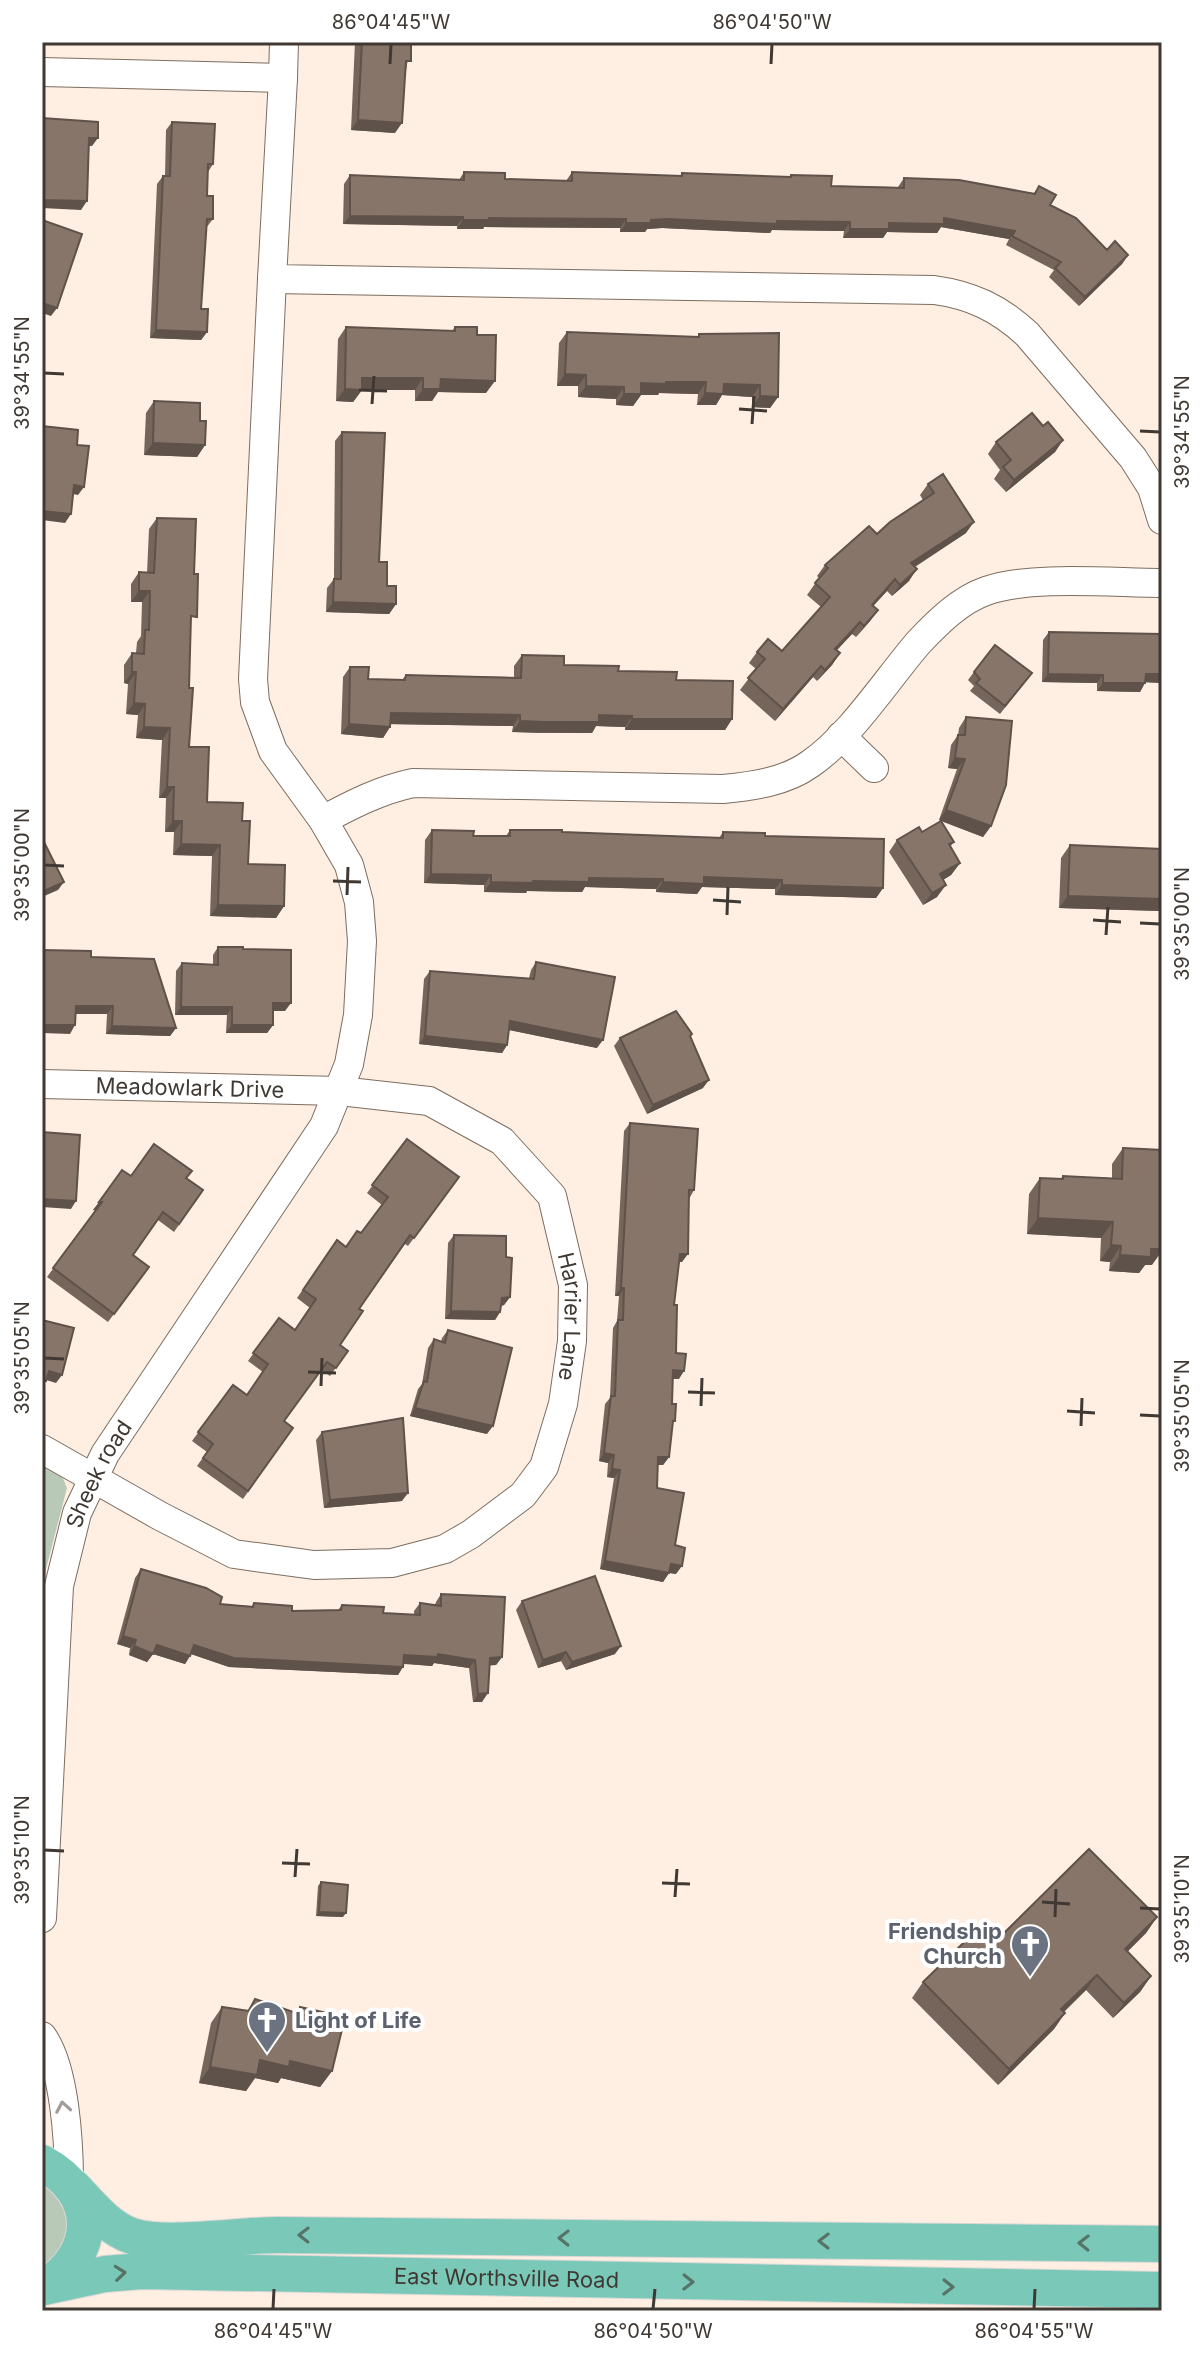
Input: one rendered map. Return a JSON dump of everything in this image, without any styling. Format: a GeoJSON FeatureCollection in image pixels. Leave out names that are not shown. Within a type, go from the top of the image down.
{"type":"FeatureCollection","features":[{"type":"Feature","properties":{"kind":"main road","name":"East Worthsville Road"},"geometry":{"type":"LineString","coordinates":[[61,2178],[118,2229],[146,2238],[277,2235],[1162,2244]]}},
{"type":"Feature","properties":{"kind":"main road"},"geometry":{"type":"LineString","coordinates":[[43,2287],[61,2277],[74,2263],[83,2245],[85,2225],[82,2206],[61,2178]]}},
{"type":"Feature","properties":{"kind":"main road","name":"East Worthsville Road"},"geometry":{"type":"LineString","coordinates":[[43,2287],[105,2274],[142,2271],[1162,2290]]}},
{"type":"Feature","properties":{"kind":"street","name":"Sheek road"},"geometry":{"type":"LineString","coordinates":[[42,1918],[48,1679],[59,1586],[77,1513],[110,1446],[324,1126],[349,1064],[358,1015],[362,941],[359,902],[349,865],[323,820],[273,751],[255,702],[253,679],[284,42]]}},
{"type":"Feature","properties":{"kind":"street"},"geometry":{"type":"LineString","coordinates":[[42,72],[283,78]]}},
{"type":"Feature","properties":{"kind":"street"},"geometry":{"type":"LineString","coordinates":[[272,279],[934,290],[961,294],[1009,317],[1027,334],[1133,458],[1152,488],[1162,520]]}},
{"type":"Feature","properties":{"kind":"street"},"geometry":{"type":"LineString","coordinates":[[323,820],[360,799],[413,783],[723,789],[754,786],[810,765],[841,736],[934,626],[961,604],[984,592],[1013,584],[1162,583]]}},
{"type":"Feature","properties":{"kind":"street"},"geometry":{"type":"LineString","coordinates":[[841,736],[874,768]]}},
{"type":"Feature","properties":{"kind":"street","name":"Meadowlark Drive"},"geometry":{"type":"LineString","coordinates":[[42,1084],[340,1091]]}},
{"type":"Feature","properties":{"kind":"street","name":"Harrier Lane"},"geometry":{"type":"LineString","coordinates":[[42,1449],[234,1554],[314,1565],[392,1563],[445,1549],[471,1534],[523,1495],[544,1467],[563,1404],[572,1341],[573,1285],[552,1196],[502,1141],[429,1101],[340,1091]]}},
{"type":"Feature","properties":{"kind":"street"},"geometry":{"type":"LineString","coordinates":[[42,2036],[52,2049],[63,2107],[69,2153],[61,2178]]}},
{"type":"Feature","properties":{"kind":"green space"},"geometry":{"type":"Polygon","coordinates":[[[42,1464],[62,1476],[67,1488],[46,1569],[42,1618],[42,1464]]]}},
{"type":"Feature","properties":{"kind":"green space"},"geometry":{"type":"Polygon","coordinates":[[[42,2183],[60,2202],[68,2227],[63,2245],[42,2270],[42,2183]]]}},
{"type":"Feature","properties":{"kind":"building"},"geometry":{"type":"Polygon","coordinates":[[[362,42],[411,42],[411,61],[406,61],[402,123],[358,120],[362,42]]]}},
{"type":"Feature","properties":{"kind":"building"},"geometry":{"type":"Polygon","coordinates":[[[42,118],[98,122],[98,138],[89,138],[87,201],[42,200],[42,118]]]}},
{"type":"Feature","properties":{"kind":"building"},"geometry":{"type":"Polygon","coordinates":[[[172,122],[215,124],[213,164],[208,164],[207,196],[213,196],[213,219],[207,219],[201,309],[208,309],[207,332],[156,330],[163,176],[170,176],[172,122]]]}},
{"type":"Feature","properties":{"kind":"building"},"geometry":{"type":"Polygon","coordinates":[[[464,172],[505,173],[505,179],[572,181],[572,172],[832,176],[831,186],[904,188],[904,178],[959,180],[1035,194],[1039,186],[1056,195],[1050,205],[1076,218],[1107,250],[1115,241],[1128,255],[1085,297],[1055,268],[1061,262],[1012,236],[1015,231],[944,218],[944,224],[889,223],[889,229],[850,229],[850,222],[777,221],[777,224],[668,219],[626,223],[626,219],[463,220],[463,217],[350,216],[350,175],[464,180],[464,172]]]}},
{"type":"Feature","properties":{"kind":"building"},"geometry":{"type":"Polygon","coordinates":[[[42,220],[82,234],[57,308],[42,303],[42,220]]]}},
{"type":"Feature","properties":{"kind":"building"},"geometry":{"type":"Polygon","coordinates":[[[346,327],[455,331],[455,327],[477,327],[477,335],[496,335],[495,381],[441,379],[440,389],[423,389],[423,378],[362,378],[362,390],[345,389],[346,327]]]}},
{"type":"Feature","properties":{"kind":"building"},"geometry":{"type":"Polygon","coordinates":[[[567,332],[699,337],[699,334],[779,333],[778,397],[760,396],[760,385],[724,384],[723,394],[705,393],[706,382],[641,383],[641,394],[624,394],[624,387],[586,386],[586,375],[565,374],[567,332]]]}},
{"type":"Feature","properties":{"kind":"building"},"geometry":{"type":"Polygon","coordinates":[[[154,401],[200,403],[200,421],[206,421],[205,445],[153,443],[154,401]]]}},
{"type":"Feature","properties":{"kind":"building"},"geometry":{"type":"Polygon","coordinates":[[[1032,413],[1043,426],[1048,422],[1063,440],[1014,480],[1003,467],[1011,460],[996,442],[1032,413]]]}},
{"type":"Feature","properties":{"kind":"building"},"geometry":{"type":"Polygon","coordinates":[[[42,426],[78,430],[77,445],[89,446],[84,487],[74,485],[71,514],[42,511],[42,426]]]}},
{"type":"Feature","properties":{"kind":"building"},"geometry":{"type":"Polygon","coordinates":[[[342,432],[385,433],[379,562],[387,562],[387,586],[396,586],[396,604],[333,602],[334,579],[341,579],[342,432]]]}},
{"type":"Feature","properties":{"kind":"building"},"geometry":{"type":"Polygon","coordinates":[[[943,474],[974,522],[911,563],[917,569],[900,585],[895,579],[872,605],[878,610],[864,626],[860,622],[835,649],[840,653],[825,670],[821,666],[783,709],[748,678],[765,659],[757,652],[768,639],[782,651],[830,597],[815,583],[828,568],[825,565],[869,526],[877,534],[934,493],[928,484],[943,474]]]}},
{"type":"Feature","properties":{"kind":"building"},"geometry":{"type":"Polygon","coordinates":[[[157,518],[196,519],[194,574],[198,574],[197,617],[191,616],[189,688],[193,688],[189,747],[209,747],[207,802],[243,803],[242,821],[250,821],[248,864],[285,865],[284,906],[218,905],[220,845],[181,844],[182,821],[173,821],[174,787],[167,787],[170,728],[144,727],[145,704],[134,703],[136,672],[132,672],[132,653],[144,654],[145,630],[149,630],[150,591],[139,591],[139,572],[154,573],[157,518]]]}},
{"type":"Feature","properties":{"kind":"building"},"geometry":{"type":"Polygon","coordinates":[[[1049,632],[1162,634],[1162,674],[1146,674],[1145,683],[1103,683],[1103,675],[1048,674],[1049,632]]]}},
{"type":"Feature","properties":{"kind":"building"},"geometry":{"type":"Polygon","coordinates":[[[995,645],[1032,673],[1005,706],[976,683],[980,679],[974,672],[995,645]]]}},
{"type":"Feature","properties":{"kind":"building"},"geometry":{"type":"Polygon","coordinates":[[[522,655],[564,656],[564,665],[619,666],[618,671],[677,672],[676,680],[733,681],[732,719],[632,719],[632,716],[599,715],[599,722],[544,722],[520,721],[520,715],[391,713],[390,727],[349,724],[350,667],[369,667],[368,679],[405,680],[406,675],[521,678],[522,655]]]}},
{"type":"Feature","properties":{"kind":"building"},"geometry":{"type":"Polygon","coordinates":[[[966,717],[1012,721],[1006,785],[991,826],[946,810],[965,759],[955,758],[958,735],[965,735],[966,717]]]}},
{"type":"Feature","properties":{"kind":"building"},"geometry":{"type":"Polygon","coordinates":[[[941,821],[954,842],[949,844],[960,863],[940,874],[946,885],[932,893],[897,840],[919,827],[922,832],[941,821]]]}},
{"type":"Feature","properties":{"kind":"building"},"geometry":{"type":"Polygon","coordinates":[[[432,830],[474,831],[473,836],[510,836],[510,830],[562,830],[723,838],[723,832],[884,839],[883,888],[782,885],[782,880],[704,877],[704,884],[663,882],[663,879],[589,878],[589,882],[491,882],[491,875],[431,874],[432,830]]]}},
{"type":"Feature","properties":{"kind":"building"},"geometry":{"type":"Polygon","coordinates":[[[42,838],[64,882],[42,892],[42,838]]]}},
{"type":"Feature","properties":{"kind":"building"},"geometry":{"type":"Polygon","coordinates":[[[1070,845],[1162,849],[1162,899],[1068,896],[1070,845]]]}},
{"type":"Feature","properties":{"kind":"building"},"geometry":{"type":"Polygon","coordinates":[[[218,947],[291,950],[291,1003],[273,1003],[273,1025],[232,1025],[232,1007],[181,1007],[182,963],[218,965],[218,947]]]}},
{"type":"Feature","properties":{"kind":"building"},"geometry":{"type":"Polygon","coordinates":[[[42,950],[91,951],[91,957],[154,959],[176,1028],[112,1026],[113,1006],[76,1006],[75,1025],[42,1025],[42,950]]]}},
{"type":"Feature","properties":{"kind":"building"},"geometry":{"type":"Polygon","coordinates":[[[536,962],[615,977],[603,1040],[510,1021],[507,1045],[425,1036],[430,971],[534,979],[536,962]]]}},
{"type":"Feature","properties":{"kind":"building"},"geometry":{"type":"Polygon","coordinates":[[[676,1011],[692,1034],[690,1036],[709,1080],[653,1105],[620,1038],[676,1011]]]}},
{"type":"Feature","properties":{"kind":"building"},"geometry":{"type":"Polygon","coordinates":[[[630,1123],[698,1129],[694,1190],[689,1190],[688,1254],[680,1254],[674,1305],[677,1305],[676,1353],[686,1354],[684,1371],[673,1370],[672,1404],[676,1404],[669,1457],[658,1457],[657,1488],[684,1493],[675,1545],[685,1548],[682,1566],[671,1564],[669,1573],[605,1561],[620,1470],[612,1469],[614,1455],[604,1453],[611,1396],[615,1396],[618,1320],[623,1320],[624,1288],[621,1288],[630,1123]]]}},
{"type":"Feature","properties":{"kind":"building"},"geometry":{"type":"Polygon","coordinates":[[[42,1132],[80,1135],[76,1201],[42,1199],[42,1132]]]}},
{"type":"Feature","properties":{"kind":"building"},"geometry":{"type":"Polygon","coordinates":[[[407,1139],[459,1177],[414,1238],[410,1235],[359,1309],[363,1311],[340,1345],[348,1351],[336,1368],[327,1362],[284,1421],[293,1428],[248,1491],[203,1458],[213,1444],[198,1432],[233,1385],[247,1395],[268,1364],[253,1353],[279,1318],[295,1330],[316,1299],[303,1290],[337,1240],[346,1247],[357,1231],[361,1233],[388,1197],[372,1185],[407,1139]]]}},
{"type":"Feature","properties":{"kind":"building"},"geometry":{"type":"Polygon","coordinates":[[[154,1144],[192,1171],[186,1178],[203,1190],[179,1224],[163,1212],[133,1255],[149,1267],[114,1314],[53,1268],[122,1170],[131,1176],[154,1144]]]}},
{"type":"Feature","properties":{"kind":"building"},"geometry":{"type":"Polygon","coordinates":[[[1123,1148],[1162,1150],[1162,1249],[1151,1249],[1151,1257],[1120,1255],[1121,1246],[1111,1245],[1113,1222],[1038,1218],[1040,1178],[1122,1179],[1123,1148]]]}},
{"type":"Feature","properties":{"kind":"building"},"geometry":{"type":"Polygon","coordinates":[[[454,1235],[506,1236],[506,1257],[512,1258],[510,1297],[502,1298],[500,1312],[451,1311],[454,1235]]]}},
{"type":"Feature","properties":{"kind":"building"},"geometry":{"type":"Polygon","coordinates":[[[42,1320],[74,1328],[62,1375],[49,1371],[46,1381],[42,1380],[42,1320]]]}},
{"type":"Feature","properties":{"kind":"building"},"geometry":{"type":"Polygon","coordinates":[[[448,1330],[512,1348],[493,1426],[415,1408],[424,1381],[427,1382],[434,1339],[445,1343],[448,1330]]]}},
{"type":"Feature","properties":{"kind":"building"},"geometry":{"type":"Polygon","coordinates":[[[403,1418],[408,1493],[330,1500],[322,1432],[403,1418]]]}},
{"type":"Feature","properties":{"kind":"building"},"geometry":{"type":"Polygon","coordinates":[[[141,1569],[206,1588],[222,1597],[220,1604],[292,1606],[292,1611],[341,1610],[342,1605],[384,1607],[383,1613],[420,1615],[420,1603],[441,1606],[441,1594],[505,1597],[502,1657],[490,1658],[488,1693],[478,1694],[475,1660],[438,1654],[437,1657],[404,1655],[403,1667],[234,1658],[194,1645],[190,1656],[157,1645],[153,1654],[134,1646],[136,1640],[123,1636],[141,1569]]]}},
{"type":"Feature","properties":{"kind":"building"},"geometry":{"type":"Polygon","coordinates":[[[595,1576],[621,1646],[572,1662],[566,1652],[543,1660],[522,1601],[595,1576]]]}},
{"type":"Feature","properties":{"kind":"building","name":"Friendship Church"},"geometry":{"type":"Polygon","coordinates":[[[1089,1849],[1157,1917],[1125,1949],[1151,1976],[1124,2003],[1097,1975],[1061,2009],[1065,2013],[1009,2069],[923,1982],[983,1924],[998,1939],[1089,1849]]]}},
{"type":"Feature","properties":{"kind":"building"},"geometry":{"type":"Polygon","coordinates":[[[321,1882],[348,1885],[346,1913],[319,1912],[321,1882]]]}},
{"type":"Feature","properties":{"kind":"building","name":"Light of Life"},"geometry":{"type":"Polygon","coordinates":[[[255,1999],[299,2014],[300,2007],[345,2017],[332,2071],[290,2061],[289,2067],[260,2060],[257,2075],[210,2067],[222,2007],[249,2011],[255,1999]]]}},
{"type":"Feature","properties":{"kind":"place","name":"Friendship Church"},"geometry":{"type":"Point","coordinates":[1030,1978]}},
{"type":"Feature","properties":{"kind":"place","name":"Light of Life"},"geometry":{"type":"Point","coordinates":[267,2054]}}]}
